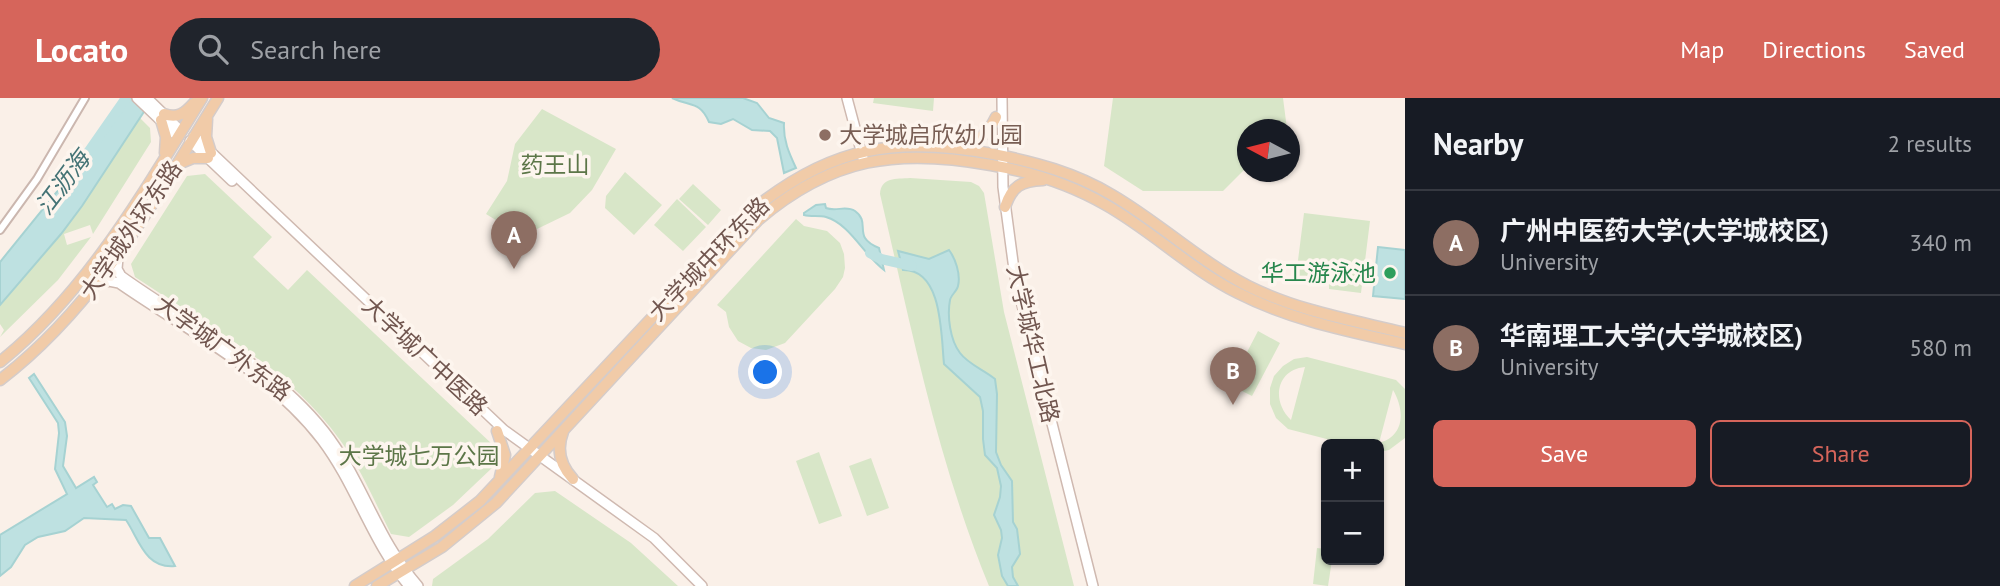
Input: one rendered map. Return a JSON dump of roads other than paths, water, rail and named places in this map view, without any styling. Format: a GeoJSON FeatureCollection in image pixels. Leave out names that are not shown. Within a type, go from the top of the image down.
{"type":"FeatureCollection","features":[{"type":"Feature","properties":{"kind":"main road"},"geometry":{"type":"LineString","coordinates":[[137,98],[180,134]]}},
{"type":"Feature","properties":{"kind":"main road"},"geometry":{"type":"LineString","coordinates":[[147,98],[160,115],[166,137],[164,160]]}},
{"type":"Feature","properties":{"kind":"main road"},"geometry":{"type":"LineString","coordinates":[[160,115],[182,114],[201,98]]}},
{"type":"Feature","properties":{"kind":"main road","name":"大学城外环东路"},"geometry":{"type":"LineString","coordinates":[[0,362],[49,318],[87,275],[112,241],[201,98]]}},
{"type":"Feature","properties":{"kind":"main road","name":"大学城外环东路"},"geometry":{"type":"LineString","coordinates":[[0,380],[60,327],[118,257],[218,98]]}},
{"type":"Feature","properties":{"kind":"main road"},"geometry":{"type":"LineString","coordinates":[[847,98],[866,162]]}},
{"type":"Feature","properties":{"kind":"main road"},"geometry":{"type":"LineString","coordinates":[[853,98],[863,151]]}},
{"type":"Feature","properties":{"kind":"main road","name":"大学城华工北路"},"geometry":{"type":"LineString","coordinates":[[996,98],[1004,240],[1015,302],[1087,586]]}},
{"type":"Feature","properties":{"kind":"main road","name":"大学城华工北路"},"geometry":{"type":"LineString","coordinates":[[999,155],[1002,98]]}},
{"type":"Feature","properties":{"kind":"main road"},"geometry":{"type":"LineString","coordinates":[[175,166],[209,155],[206,137],[208,115]]}},
{"type":"Feature","properties":{"kind":"main road"},"geometry":{"type":"LineString","coordinates":[[953,147],[980,139],[989,131],[996,117]]}},
{"type":"Feature","properties":{"kind":"main road","name":"大学城广中医路"},"geometry":{"type":"LineString","coordinates":[[192,139],[527,451]]}},
{"type":"Feature","properties":{"kind":"main road","name":"大学城中环东路"},"geometry":{"type":"LineString","coordinates":[[355,586],[460,519],[498,482],[751,211],[801,175],[831,161],[863,151],[910,145],[953,147],[1049,167],[1105,191],[1207,262],[1261,292],[1317,312],[1405,333]]}},
{"type":"Feature","properties":{"kind":"main road","name":"大学城广中医路"},"geometry":{"type":"LineString","coordinates":[[209,155],[497,431],[651,542],[695,586]]}},
{"type":"Feature","properties":{"kind":"main road","name":"大学城中环东路"},"geometry":{"type":"LineString","coordinates":[[377,586],[442,547],[476,521],[538,459],[758,220],[781,201],[813,181],[866,162],[919,156],[946,158],[1000,167],[1052,180],[1107,205],[1211,278],[1256,302],[1306,321],[1405,344]]}},
{"type":"Feature","properties":{"kind":"main road","name":"大学城华工北路"},"geometry":{"type":"LineString","coordinates":[[1000,167],[1022,310],[1093,586]]}},
{"type":"Feature","properties":{"kind":"main road"},"geometry":{"type":"LineString","coordinates":[[1005,207],[1018,184],[1052,180]]}},
{"type":"Feature","properties":{"kind":"main road","name":"大学城广外东路"},"geometry":{"type":"LineString","coordinates":[[118,257],[117,269],[121,276],[256,368],[304,408],[349,467],[395,562]]}},
{"type":"Feature","properties":{"kind":"main road","name":"大学城广外东路"},"geometry":{"type":"LineString","coordinates":[[96,285],[109,281],[119,283],[252,374],[288,402],[335,458],[409,586]]}},
{"type":"Feature","properties":{"kind":"main road"},"geometry":{"type":"LineString","coordinates":[[1391,341],[1393,330]]}},
{"type":"Feature","properties":{"kind":"main road"},"geometry":{"type":"LineString","coordinates":[[566,427],[560,454],[564,468],[573,480]]}},
{"type":"Feature","properties":{"kind":"main road"},"geometry":{"type":"LineString","coordinates":[[497,431],[505,455],[498,482]]}},
{"type":"Feature","properties":{"kind":"main road","name":"大学城广中医路"},"geometry":{"type":"LineString","coordinates":[[538,459],[573,480],[654,538],[702,586]]}},
{"type":"Feature","properties":{"kind":"main road","name":"大学城广外东路"},"geometry":{"type":"LineString","coordinates":[[401,572],[418,586]]}},
{"type":"Feature","properties":{"kind":"street"},"geometry":{"type":"LineString","coordinates":[[0,230],[42,172],[85,98]]}},
{"type":"Feature","properties":{"kind":"water"},"geometry":{"type":"Polygon","coordinates":[[[125,98],[153,98],[82,206],[0,305],[0,262],[99,140],[125,98]]]}},
{"type":"Feature","properties":{"kind":"water"},"geometry":{"type":"Polygon","coordinates":[[[672,98],[743,98],[757,103],[769,118],[784,123],[786,141],[796,168],[784,173],[777,138],[770,131],[752,130],[733,119],[721,124],[709,122],[698,108],[672,98]]]}},
{"type":"Feature","properties":{"kind":"water"},"geometry":{"type":"Polygon","coordinates":[[[825,204],[826,208],[852,209],[860,216],[866,239],[879,248],[884,270],[835,221],[823,216],[804,215],[816,205],[825,204]]]}},
{"type":"Feature","properties":{"kind":"water","name":"华工游泳池"},"geometry":{"type":"Polygon","coordinates":[[[1378,247],[1405,250],[1405,299],[1373,296],[1378,247]]]}},
{"type":"Feature","properties":{"kind":"water"},"geometry":{"type":"Polygon","coordinates":[[[949,250],[959,276],[958,286],[949,306],[950,328],[954,341],[963,357],[995,379],[996,452],[1012,481],[1013,522],[1017,529],[1020,554],[1012,567],[1018,586],[1008,586],[1002,576],[998,555],[1001,530],[994,515],[1001,486],[997,468],[985,455],[980,397],[944,364],[940,322],[933,292],[926,280],[916,273],[903,270],[898,251],[929,259],[949,250]]]}},
{"type":"Feature","properties":{"kind":"water"},"geometry":{"type":"Polygon","coordinates":[[[34,374],[65,422],[67,436],[63,466],[76,488],[94,477],[97,482],[93,485],[107,507],[112,504],[115,509],[123,505],[131,506],[149,538],[160,538],[175,566],[165,566],[150,558],[126,520],[84,518],[65,531],[38,537],[25,545],[11,567],[0,576],[0,535],[67,494],[55,469],[58,423],[29,378],[34,374]]]}},
{"type":"Feature","properties":{"kind":"waterway","name":"江沥海"},"geometry":{"type":"LineString","coordinates":[[75,171],[126,98]]}},
{"type":"Feature","properties":{"kind":"waterway"},"geometry":{"type":"LineString","coordinates":[[870,253],[881,259],[912,266]]}},
{"type":"Feature","properties":{"kind":"place","name":"大学城启欣幼儿园"},"geometry":{"type":"Point","coordinates":[825,135]}},
{"type":"Feature","properties":{"kind":"place","name":"广州中医药大学(大学城校区)"},"geometry":{"type":"Point","coordinates":[514,269]}},
{"type":"Feature","properties":{"kind":"place","name":"华工游泳池"},"geometry":{"type":"Point","coordinates":[1390,273]}},
{"type":"Feature","properties":{"kind":"place","name":"华南理工大学(大学城校区)"},"geometry":{"type":"Point","coordinates":[1233,405]}},
{"type":"Feature","properties":{"kind":"park label","name":"药王山"},"geometry":{"type":"Point","coordinates":[555,165]}},
{"type":"Feature","properties":{"kind":"park label","name":"大学城七万公园"},"geometry":{"type":"Point","coordinates":[419,456]}}]}
